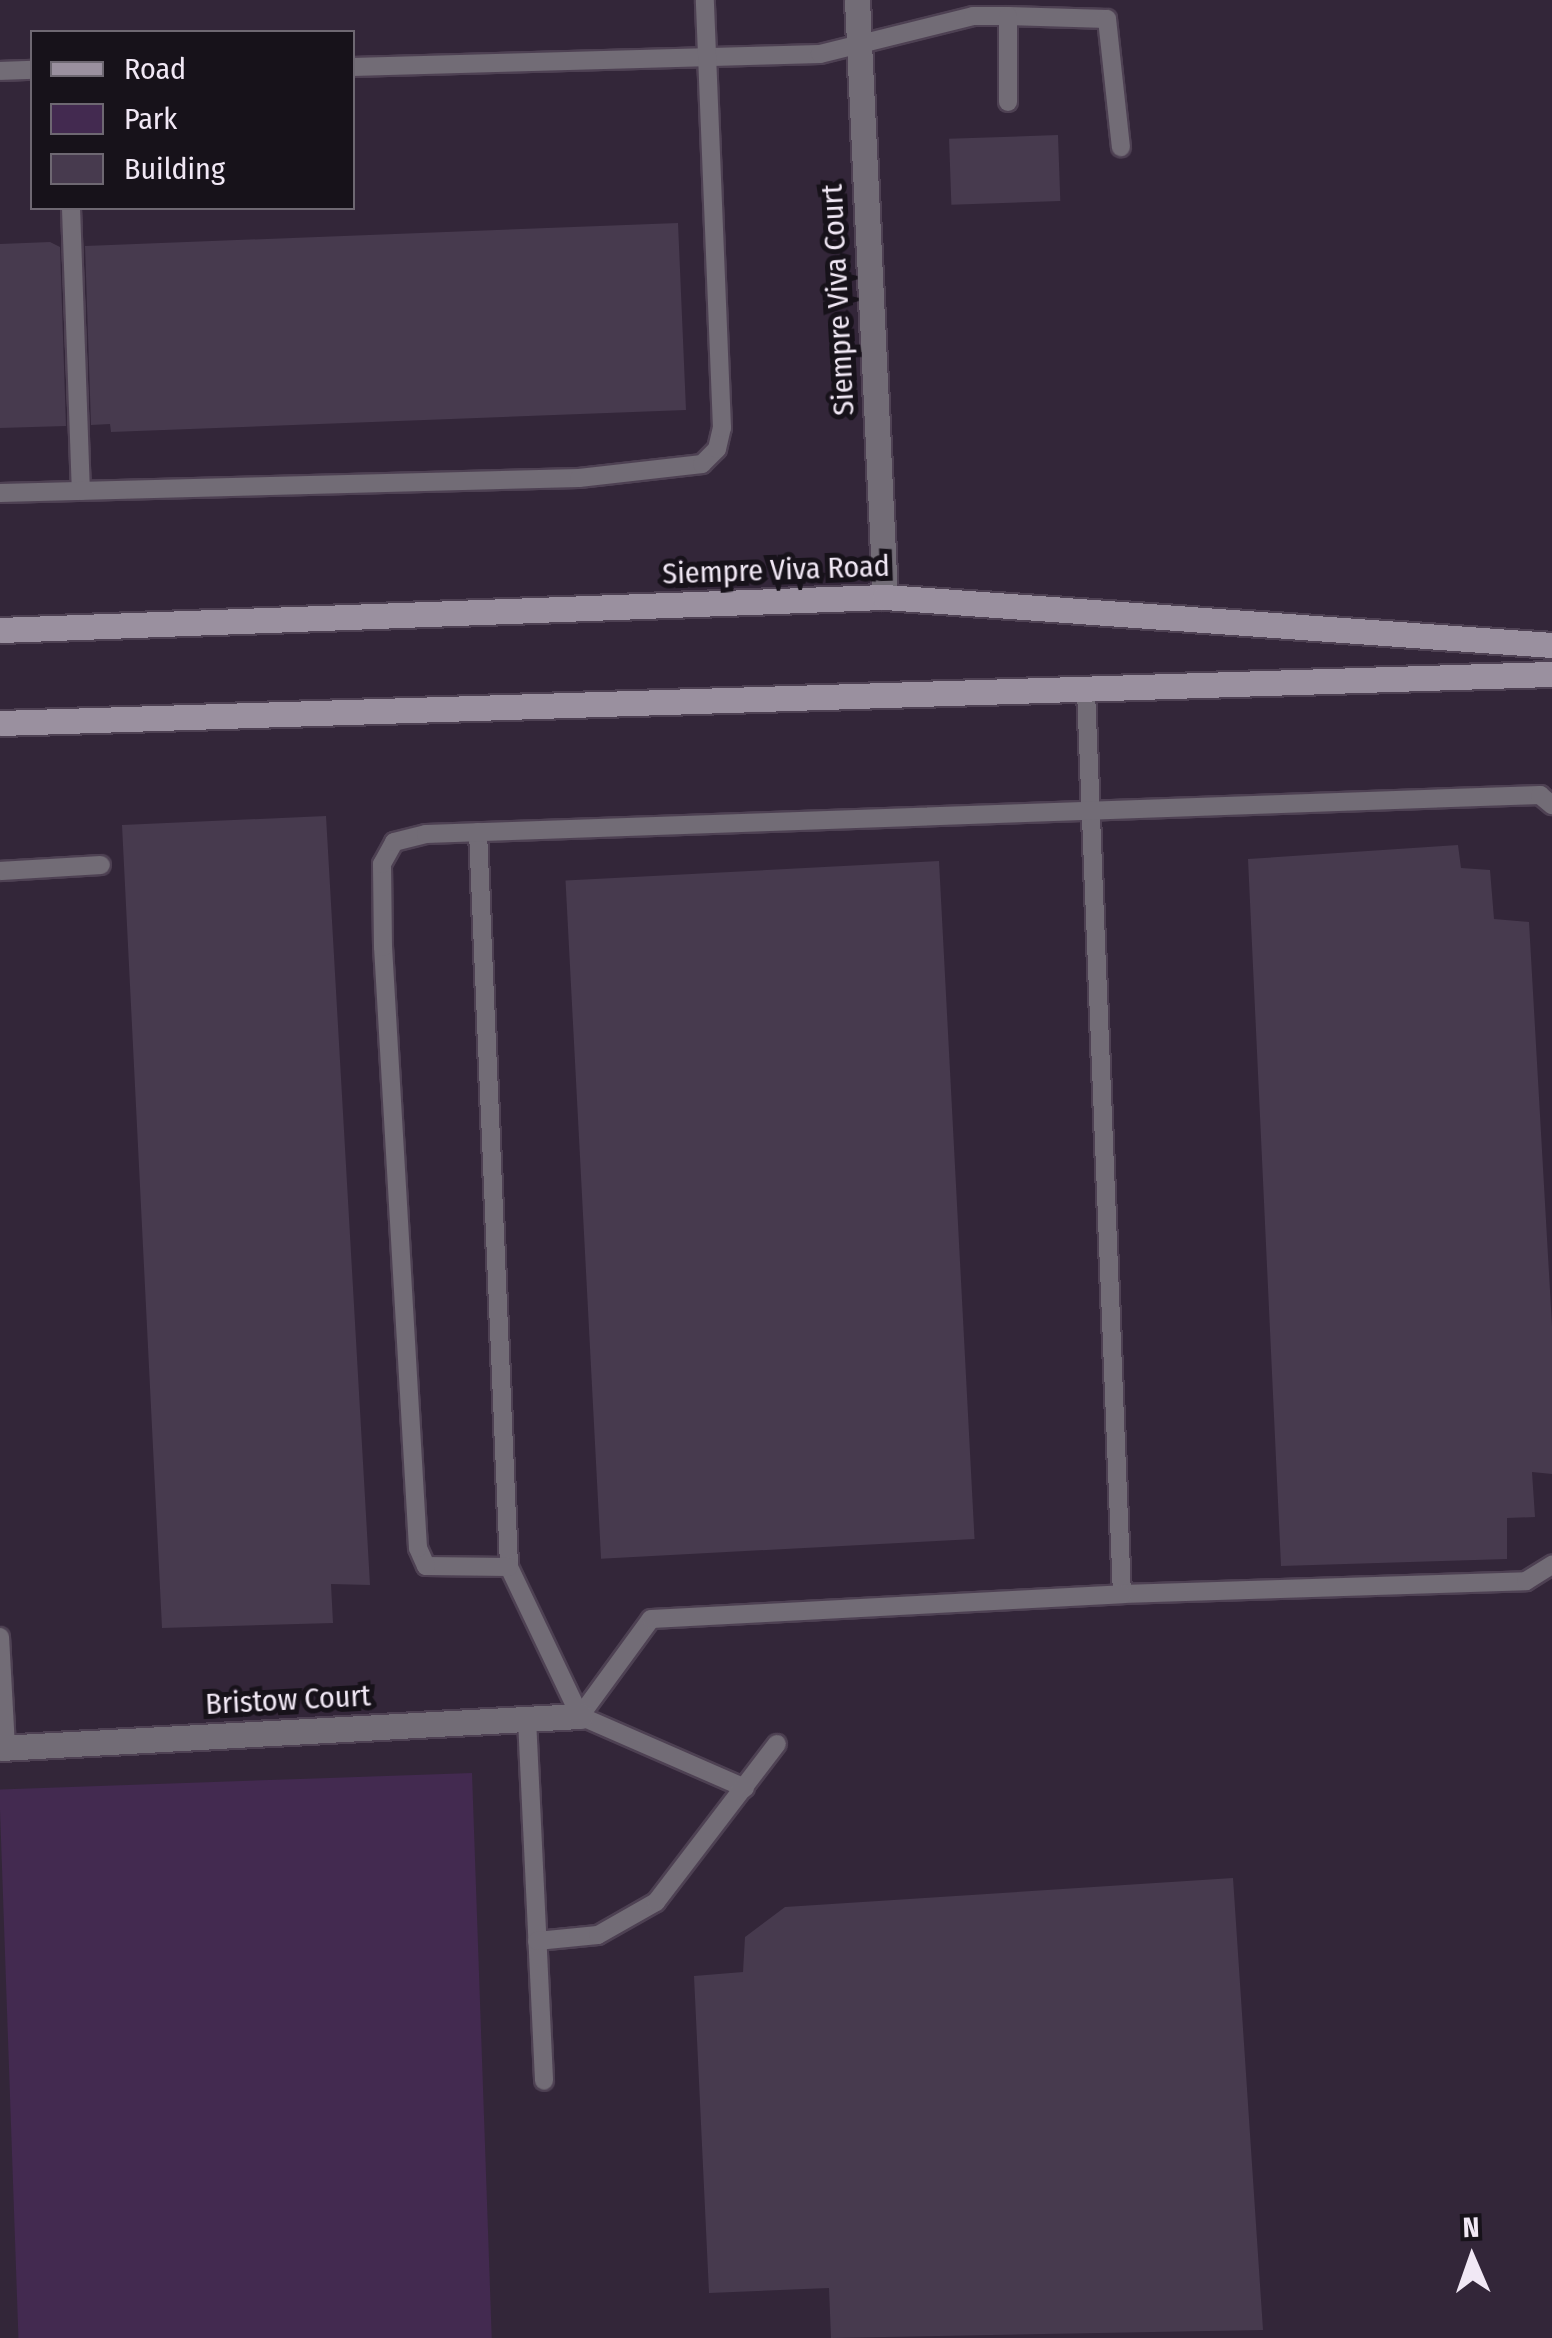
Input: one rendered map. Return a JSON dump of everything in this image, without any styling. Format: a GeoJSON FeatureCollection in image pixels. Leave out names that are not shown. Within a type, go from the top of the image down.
{"type":"FeatureCollection","features":[{"type":"Feature","properties":{"kind":"main road","name":"Siempre Viva Road"},"geometry":{"type":"LineString","coordinates":[[0,630],[885,596],[1552,645]]}},
{"type":"Feature","properties":{"kind":"main road"},"geometry":{"type":"LineString","coordinates":[[0,723],[1552,674]]}},
{"type":"Feature","properties":{"kind":"street","name":"Siempre Viva Court"},"geometry":{"type":"LineString","coordinates":[[856,0],[885,596]]}},
{"type":"Feature","properties":{"kind":"street","name":"Bristow Court"},"geometry":{"type":"LineString","coordinates":[[3,1748],[580,1716]]}},
{"type":"Feature","properties":{"kind":"lane"},"geometry":{"type":"LineString","coordinates":[[0,493],[579,478],[702,464],[717,449],[722,428],[705,0]]}},
{"type":"Feature","properties":{"kind":"lane"},"geometry":{"type":"LineString","coordinates":[[355,67],[820,54],[973,16],[1108,20],[1121,147]]}},
{"type":"Feature","properties":{"kind":"lane"},"geometry":{"type":"LineString","coordinates":[[1008,16],[1008,102]]}},
{"type":"Feature","properties":{"kind":"lane"},"geometry":{"type":"LineString","coordinates":[[0,71],[30,70]]}},
{"type":"Feature","properties":{"kind":"lane"},"geometry":{"type":"LineString","coordinates":[[71,210],[82,491]]}},
{"type":"Feature","properties":{"kind":"lane"},"geometry":{"type":"LineString","coordinates":[[1086,691],[1122,1594]]}},
{"type":"Feature","properties":{"kind":"lane"},"geometry":{"type":"LineString","coordinates":[[509,1567],[426,1566],[418,1548],[382,947],[382,864],[394,842],[478,832],[1540,795],[1552,805]]}},
{"type":"Feature","properties":{"kind":"lane"},"geometry":{"type":"LineString","coordinates":[[478,832],[509,1567],[580,1716],[745,1788]]}},
{"type":"Feature","properties":{"kind":"lane"},"geometry":{"type":"LineString","coordinates":[[0,871],[102,866]]}},
{"type":"Feature","properties":{"kind":"lane"},"geometry":{"type":"LineString","coordinates":[[580,1716],[651,1619],[1122,1594],[1526,1581],[1552,1565]]}},
{"type":"Feature","properties":{"kind":"lane"},"geometry":{"type":"LineString","coordinates":[[0,1637],[3,1748]]}},
{"type":"Feature","properties":{"kind":"lane"},"geometry":{"type":"LineString","coordinates":[[527,1719],[544,2081]]}},
{"type":"Feature","properties":{"kind":"lane"},"geometry":{"type":"LineString","coordinates":[[537,1941],[598,1936],[656,1902],[777,1744]]}},
{"type":"Feature","properties":{"kind":"green space"},"geometry":{"type":"Polygon","coordinates":[[[472,1773],[492,2338],[18,2338],[0,1789],[472,1773]]]}},
{"type":"Feature","properties":{"kind":"building"},"geometry":{"type":"Polygon","coordinates":[[[1058,135],[1060,201],[951,205],[949,139],[1058,135]]]}},
{"type":"Feature","properties":{"kind":"building"},"geometry":{"type":"Polygon","coordinates":[[[678,223],[686,410],[111,432],[110,424],[91,425],[85,246],[678,223]]]}},
{"type":"Feature","properties":{"kind":"building"},"geometry":{"type":"Polygon","coordinates":[[[50,242],[60,247],[66,426],[0,428],[0,244],[50,242]]]}},
{"type":"Feature","properties":{"kind":"building"},"geometry":{"type":"Polygon","coordinates":[[[326,816],[370,1585],[331,1584],[333,1623],[162,1628],[122,825],[326,816]]]}},
{"type":"Feature","properties":{"kind":"building"},"geometry":{"type":"Polygon","coordinates":[[[1458,845],[1461,868],[1490,870],[1494,919],[1529,922],[1552,1326],[1552,1474],[1532,1472],[1535,1517],[1507,1518],[1507,1559],[1281,1566],[1248,859],[1458,845]]]}},
{"type":"Feature","properties":{"kind":"building"},"geometry":{"type":"Polygon","coordinates":[[[939,861],[975,1539],[601,1559],[566,881],[939,861]]]}},
{"type":"Feature","properties":{"kind":"building"},"geometry":{"type":"Polygon","coordinates":[[[1233,1878],[1263,2330],[831,2338],[829,2288],[709,2293],[694,1976],[743,1972],[745,1937],[785,1907],[1233,1878]]]}}]}
